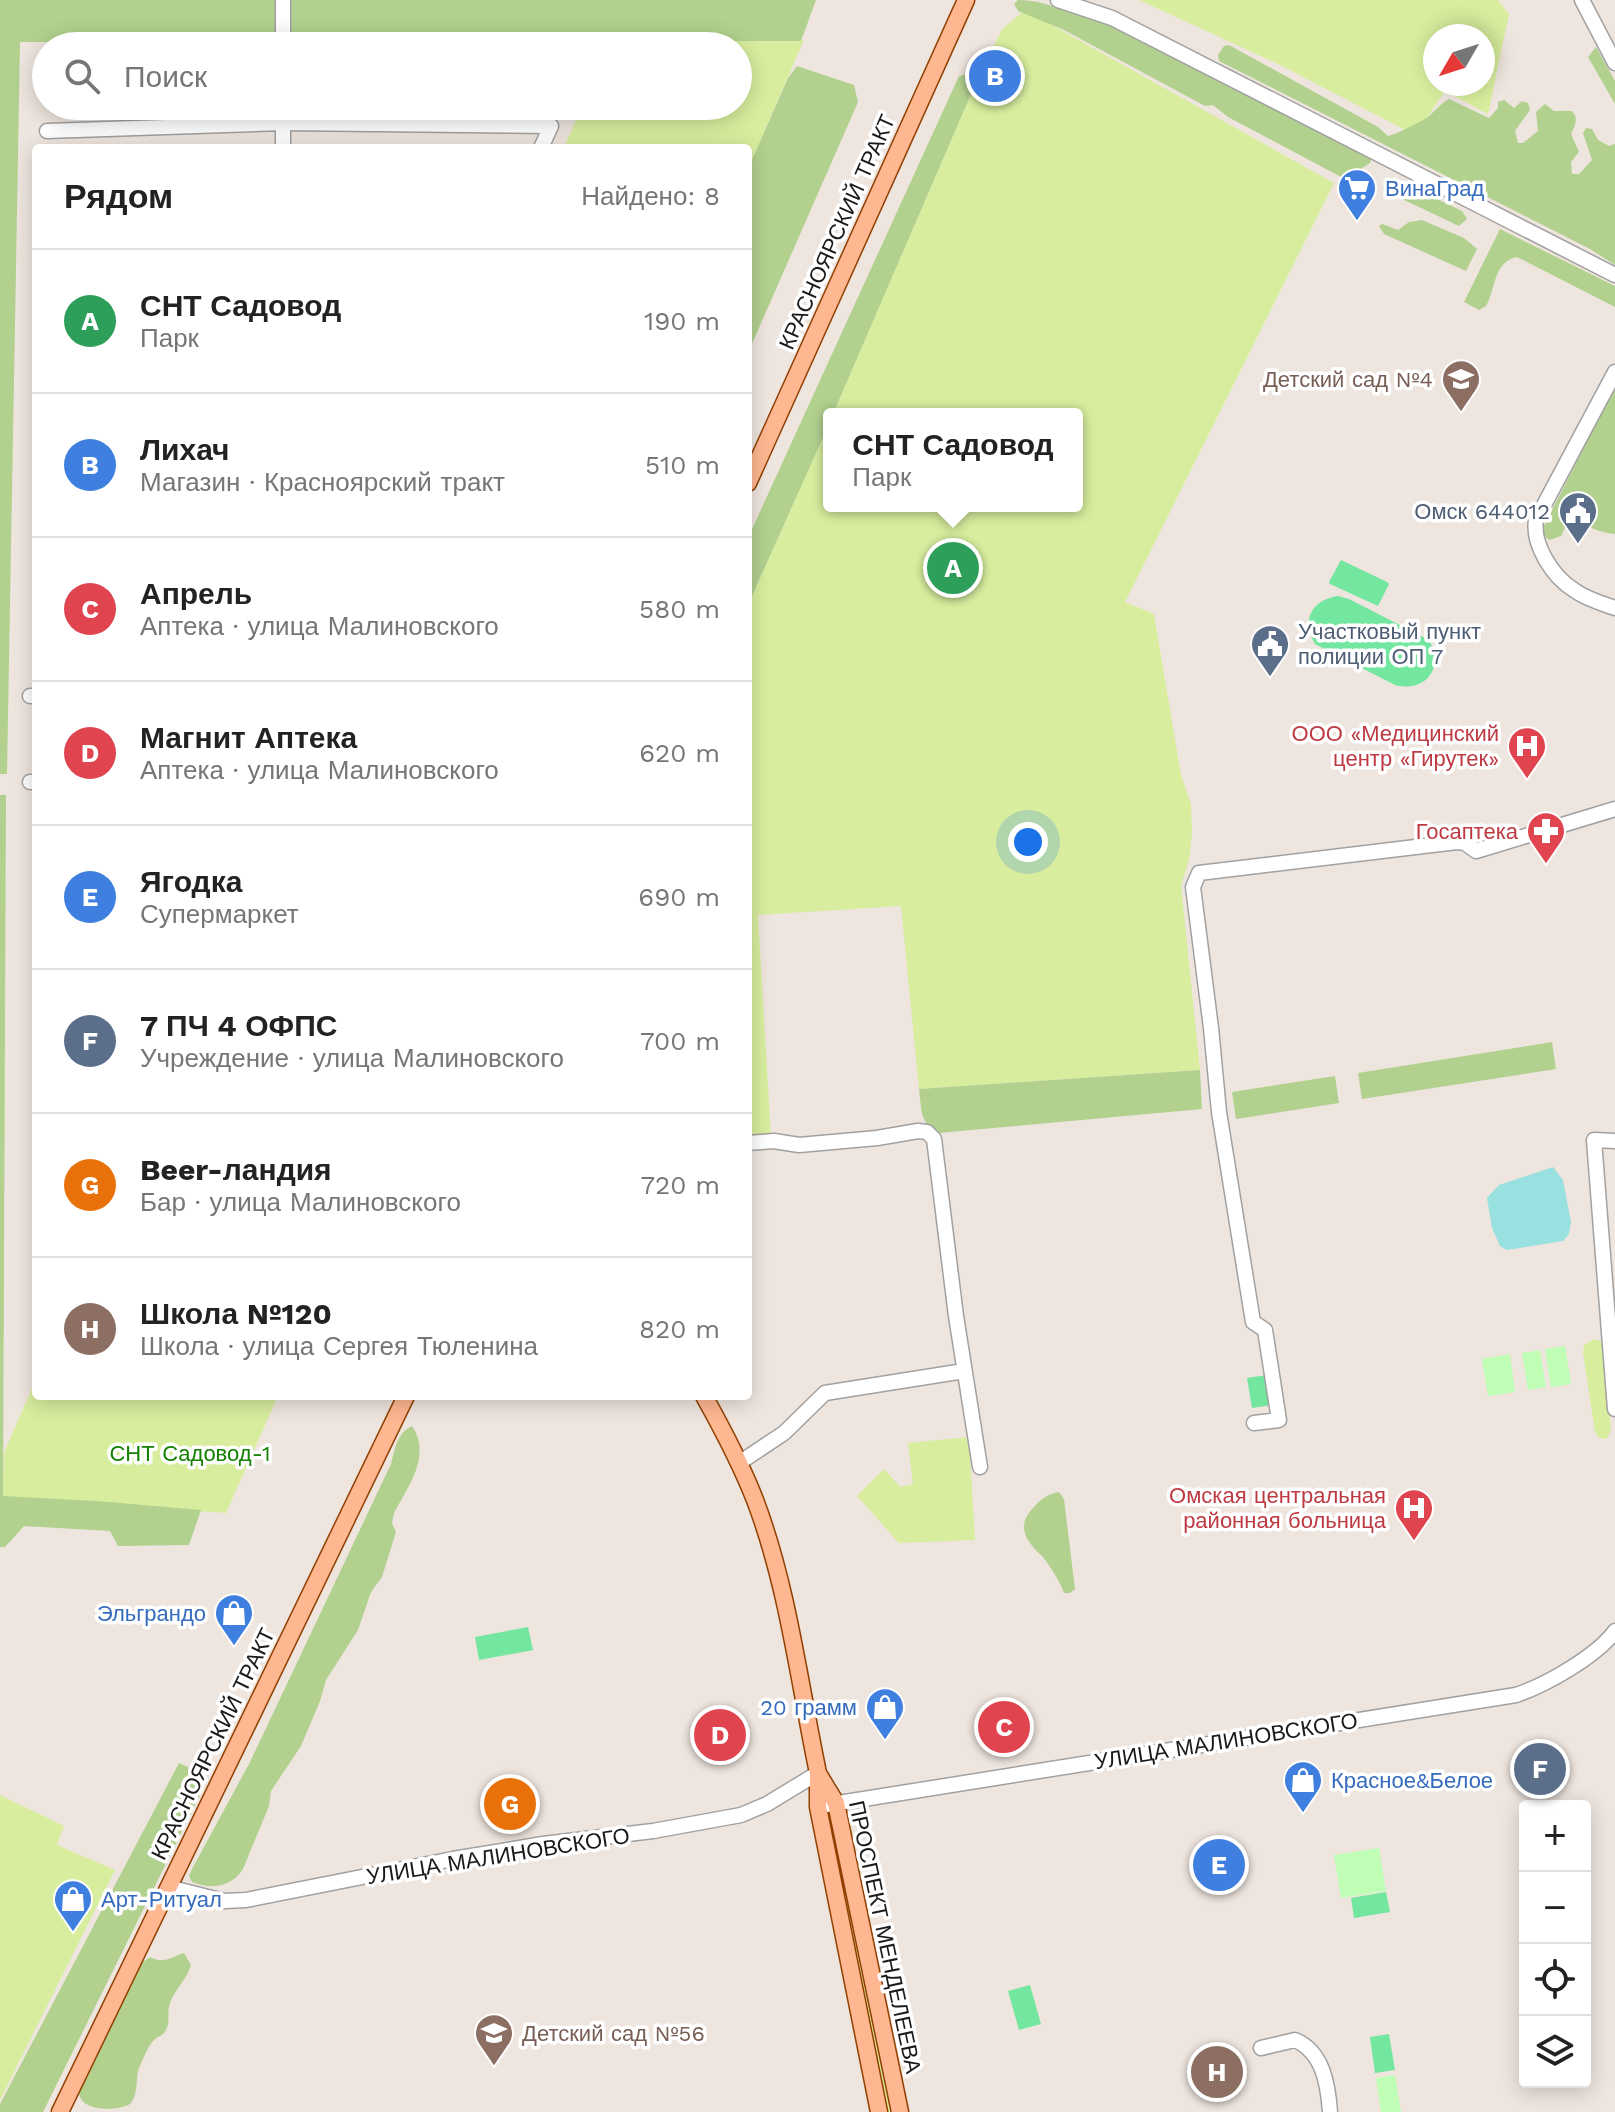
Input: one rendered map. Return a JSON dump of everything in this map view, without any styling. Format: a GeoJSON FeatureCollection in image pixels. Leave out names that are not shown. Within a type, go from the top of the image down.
{"type":"FeatureCollection","features":[{"type":"Feature","properties":{"kind":"main road","name":"КРАСНОЯРСКИЙ ТРАКТ"},"geometry":{"type":"LineString","coordinates":[[752,474],[966,0]]}},
{"type":"Feature","properties":{"kind":"main road","name":"КРАСНОЯРСКИЙ ТРАКТ"},"geometry":{"type":"LineString","coordinates":[[60,2112],[404,1400]]}},
{"type":"Feature","properties":{"kind":"main road","name":"ПРОСПЕКТ МЕНДЕЛЕЕВА"},"geometry":{"type":"LineString","coordinates":[[706,1400],[755,1501],[776,1571],[818,1773],[818,1807],[879,2112]]}},
{"type":"Feature","properties":{"kind":"main road","name":"ПРОСПЕКТ МЕНДЕЛЕЕВА"},"geometry":{"type":"LineString","coordinates":[[818,1773],[836,1803],[900,2112]]}},
{"type":"Feature","properties":{"kind":"street"},"geometry":{"type":"LineString","coordinates":[[283,0],[283,32]]}},
{"type":"Feature","properties":{"kind":"street"},"geometry":{"type":"LineString","coordinates":[[1058,0],[1112,18],[1615,275]]}},
{"type":"Feature","properties":{"kind":"street"},"geometry":{"type":"LineString","coordinates":[[1582,0],[1615,63]]}},
{"type":"Feature","properties":{"kind":"street"},"geometry":{"type":"LineString","coordinates":[[283,123],[283,144]]}},
{"type":"Feature","properties":{"kind":"street"},"geometry":{"type":"LineString","coordinates":[[47,131],[283,123],[551,126],[543,144]]}},
{"type":"Feature","properties":{"kind":"street"},"geometry":{"type":"LineString","coordinates":[[1615,372],[1536,520],[1534,532],[1541,550],[1571,589],[1615,608]]}},
{"type":"Feature","properties":{"kind":"street"},"geometry":{"type":"LineString","coordinates":[[1254,1423],[1279,1420],[1265,1330],[1253,1322],[1219,1112],[1193,890],[1199,873],[1457,842],[1465,843],[1476,851],[1615,809]]}},
{"type":"Feature","properties":{"kind":"street"},"geometry":{"type":"LineString","coordinates":[[752,1143],[774,1141],[799,1145],[918,1131],[927,1132],[934,1139],[964,1371],[980,1467]]}},
{"type":"Feature","properties":{"kind":"street"},"geometry":{"type":"LineString","coordinates":[[1615,1141],[1594,1140],[1615,1409]]}},
{"type":"Feature","properties":{"kind":"street"},"geometry":{"type":"LineString","coordinates":[[739,1463],[784,1433],[825,1393],[964,1371]]}},
{"type":"Feature","properties":{"kind":"street","name":"УЛИЦА МАЛИНОВСКОГО"},"geometry":{"type":"LineString","coordinates":[[818,1807],[1516,1695],[1532,1690],[1586,1656],[1608,1641],[1615,1631]]}},
{"type":"Feature","properties":{"kind":"street","name":"УЛИЦА МАЛИНОВСКОГО"},"geometry":{"type":"LineString","coordinates":[[168,1887],[224,1901],[246,1900],[453,1859],[653,1831],[741,1815],[767,1804],[818,1773]]}},
{"type":"Feature","properties":{"kind":"street"},"geometry":{"type":"LineString","coordinates":[[1261,2048],[1295,2040],[1311,2050],[1321,2065],[1330,2112]]}},
{"type":"Feature","properties":{"kind":"green space"},"geometry":{"type":"Polygon","coordinates":[[[0,0],[816,0],[801,41],[752,41],[752,32],[32,32],[32,42],[20,42],[7,774],[0,774],[0,0]]]}},
{"type":"Feature","properties":{"kind":"green space"},"geometry":{"type":"Polygon","coordinates":[[[1018,0],[1040,3],[1102,22],[1369,153],[1371,162],[1348,178],[1343,178],[1228,117],[1213,105],[1205,106],[1064,30],[1018,11],[1014,4],[1018,0]]]}},
{"type":"Feature","properties":{"kind":"green space"},"geometry":{"type":"Polygon","coordinates":[[[1139,0],[1498,0],[1509,14],[1495,81],[1495,24],[1423,24],[1423,96],[1442,96],[1415,135],[1276,63],[1139,0]]]}},
{"type":"Feature","properties":{"kind":"green space"},"geometry":{"type":"Polygon","coordinates":[[[1025,10],[1334,183],[1125,602],[1154,614],[1181,775],[1191,804],[1189,861],[1181,885],[1200,1070],[919,1089],[901,906],[758,915],[771,1138],[752,1140],[752,596],[823,437],[823,512],[1083,512],[1083,408],[836,408],[1002,29],[1025,10]]]}},
{"type":"Feature","properties":{"kind":"green space"},"geometry":{"type":"Polygon","coordinates":[[[804,40],[752,160],[752,144],[566,144],[576,120],[752,120],[752,41],[804,40]]]}},
{"type":"Feature","properties":{"kind":"green space"},"geometry":{"type":"Polygon","coordinates":[[[1229,45],[1378,127],[1388,136],[1426,118],[1449,99],[1489,118],[1498,108],[1498,102],[1504,100],[1514,108],[1522,101],[1528,103],[1530,110],[1515,131],[1518,143],[1523,143],[1538,131],[1536,112],[1545,104],[1554,111],[1572,111],[1576,119],[1571,134],[1579,152],[1571,162],[1572,174],[1579,174],[1592,160],[1583,133],[1586,128],[1592,129],[1598,140],[1609,146],[1615,144],[1615,265],[1590,249],[1219,61],[1218,55],[1224,46],[1229,45]]]}},
{"type":"Feature","properties":{"kind":"green space"},"geometry":{"type":"Polygon","coordinates":[[[1596,47],[1615,81],[1615,104],[1588,57],[1596,47]]]}},
{"type":"Feature","properties":{"kind":"green space"},"geometry":{"type":"Polygon","coordinates":[[[797,66],[854,85],[858,102],[752,344],[752,160],[788,78],[797,66]]]}},
{"type":"Feature","properties":{"kind":"green space"},"geometry":{"type":"Polygon","coordinates":[[[967,74],[978,78],[836,408],[823,408],[823,437],[752,596],[752,529],[959,76],[967,74]]]}},
{"type":"Feature","properties":{"kind":"green space"},"geometry":{"type":"Polygon","coordinates":[[[1454,96],[1492,96],[1488,114],[1454,96]]]}},
{"type":"Feature","properties":{"kind":"green space"},"geometry":{"type":"Polygon","coordinates":[[[1392,177],[1462,211],[1467,219],[1459,226],[1383,190],[1384,178],[1392,177]]]}},
{"type":"Feature","properties":{"kind":"green space"},"geometry":{"type":"Polygon","coordinates":[[[1422,220],[1464,238],[1477,249],[1466,271],[1384,234],[1379,226],[1382,224],[1398,230],[1409,222],[1422,220]]]}},
{"type":"Feature","properties":{"kind":"green space"},"geometry":{"type":"Polygon","coordinates":[[[1500,229],[1615,286],[1615,307],[1517,257],[1503,264],[1499,270],[1486,306],[1479,310],[1464,302],[1500,229]]]}},
{"type":"Feature","properties":{"kind":"green space"},"geometry":{"type":"Polygon","coordinates":[[[1613,390],[1615,534],[1572,521],[1561,536],[1549,540],[1543,528],[1613,390]]]}},
{"type":"Feature","properties":{"kind":"green space"},"geometry":{"type":"Polygon","coordinates":[[[1341,560],[1389,584],[1378,606],[1330,584],[1341,560]]]}},
{"type":"Feature","properties":{"kind":"green space"},"geometry":{"type":"Polygon","coordinates":[[[1338,596],[1429,640],[1435,660],[1430,676],[1416,685],[1395,685],[1315,644],[1309,627],[1311,613],[1321,602],[1338,596]]]}},
{"type":"Feature","properties":{"kind":"green space"},"geometry":{"type":"Polygon","coordinates":[[[0,795],[6,795],[3,1496],[201,1510],[189,1545],[118,1546],[110,1531],[24,1526],[5,1547],[0,1547],[0,795]]]}},
{"type":"Feature","properties":{"kind":"green space"},"geometry":{"type":"Polygon","coordinates":[[[1552,1042],[1556,1069],[1362,1099],[1358,1073],[1552,1042]]]}},
{"type":"Feature","properties":{"kind":"green space"},"geometry":{"type":"Polygon","coordinates":[[[1200,1070],[1202,1109],[939,1133],[928,1125],[921,1110],[919,1089],[1200,1070]]]}},
{"type":"Feature","properties":{"kind":"green space"},"geometry":{"type":"Polygon","coordinates":[[[1335,1076],[1339,1103],[1236,1119],[1232,1092],[1335,1076]]]}},
{"type":"Feature","properties":{"kind":"green space"},"geometry":{"type":"Polygon","coordinates":[[[1594,1339],[1602,1342],[1605,1349],[1611,1431],[1606,1439],[1599,1438],[1595,1432],[1583,1353],[1584,1345],[1594,1339]]]}},
{"type":"Feature","properties":{"kind":"green space"},"geometry":{"type":"Polygon","coordinates":[[[1565,1346],[1571,1384],[1551,1387],[1545,1349],[1565,1346]]]}},
{"type":"Feature","properties":{"kind":"green space"},"geometry":{"type":"Polygon","coordinates":[[[1540,1350],[1546,1387],[1528,1390],[1522,1353],[1540,1350]]]}},
{"type":"Feature","properties":{"kind":"green space"},"geometry":{"type":"Polygon","coordinates":[[[1510,1354],[1515,1392],[1488,1396],[1482,1359],[1510,1354]]]}},
{"type":"Feature","properties":{"kind":"green space"},"geometry":{"type":"Polygon","coordinates":[[[1267,1375],[1272,1405],[1252,1408],[1247,1378],[1267,1375]]]}},
{"type":"Feature","properties":{"kind":"green space","name":"СНТ Садовод-1"},"geometry":{"type":"Polygon","coordinates":[[[32,1388],[32,1400],[276,1400],[226,1513],[3,1497],[4,1453],[32,1388]]]}},
{"type":"Feature","properties":{"kind":"green space"},"geometry":{"type":"Polygon","coordinates":[[[412,1426],[418,1437],[419,1459],[411,1482],[394,1513],[392,1523],[396,1532],[382,1577],[371,1592],[358,1630],[326,1680],[301,1746],[271,1791],[269,1806],[243,1869],[233,1880],[220,1885],[192,1882],[189,1876],[192,1869],[250,1762],[391,1464],[397,1442],[412,1426]]]}},
{"type":"Feature","properties":{"kind":"green space"},"geometry":{"type":"Polygon","coordinates":[[[969,1437],[975,1540],[899,1543],[857,1496],[884,1469],[900,1487],[913,1484],[908,1443],[969,1437]]]}},
{"type":"Feature","properties":{"kind":"green space"},"geometry":{"type":"Polygon","coordinates":[[[1059,1492],[1064,1499],[1075,1589],[1070,1593],[1064,1593],[1048,1563],[1028,1540],[1024,1528],[1028,1515],[1036,1505],[1059,1492]]]}},
{"type":"Feature","properties":{"kind":"green space"},"geometry":{"type":"Polygon","coordinates":[[[528,1627],[533,1650],[479,1660],[475,1637],[528,1627]]]}},
{"type":"Feature","properties":{"kind":"green space"},"geometry":{"type":"Polygon","coordinates":[[[179,1763],[197,1771],[200,1795],[43,2112],[0,2112],[0,2104],[179,1763]]]}},
{"type":"Feature","properties":{"kind":"green space"},"geometry":{"type":"Polygon","coordinates":[[[0,1795],[64,1826],[57,1845],[115,1870],[0,2100],[0,1795]]]}},
{"type":"Feature","properties":{"kind":"green space"},"geometry":{"type":"Polygon","coordinates":[[[834,1831],[893,2112],[887,2112],[829,1832],[834,1831]]]}},
{"type":"Feature","properties":{"kind":"green space"},"geometry":{"type":"Polygon","coordinates":[[[1379,1848],[1386,1891],[1341,1898],[1334,1855],[1379,1848]]]}},
{"type":"Feature","properties":{"kind":"green space"},"geometry":{"type":"Polygon","coordinates":[[[1386,1892],[1390,1912],[1354,1918],[1351,1898],[1386,1892]]]}},
{"type":"Feature","properties":{"kind":"green space"},"geometry":{"type":"Polygon","coordinates":[[[184,1953],[191,1965],[170,2003],[164,2033],[147,2050],[139,2068],[133,2100],[124,2107],[107,2109],[84,2103],[79,2090],[140,1964],[150,1957],[164,1960],[184,1953]]]}},
{"type":"Feature","properties":{"kind":"green space"},"geometry":{"type":"Polygon","coordinates":[[[1030,1985],[1041,2024],[1019,2030],[1008,1991],[1030,1985]]]}},
{"type":"Feature","properties":{"kind":"green space"},"geometry":{"type":"Polygon","coordinates":[[[1389,2034],[1395,2070],[1375,2073],[1370,2037],[1389,2034]]]}},
{"type":"Feature","properties":{"kind":"green space"},"geometry":{"type":"Polygon","coordinates":[[[1395,2075],[1401,2112],[1381,2112],[1376,2078],[1395,2075]]]}},
{"type":"Feature","properties":{"kind":"water"},"geometry":{"type":"Polygon","coordinates":[[[1553,1167],[1563,1180],[1571,1222],[1569,1234],[1563,1241],[1507,1250],[1500,1246],[1492,1228],[1487,1198],[1499,1185],[1553,1167]]]}},
{"type":"Feature","properties":{"kind":"place","name":"Лихач"},"geometry":{"type":"Point","coordinates":[995,76]}},
{"type":"Feature","properties":{"kind":"place","name":"ВинаГрад"},"geometry":{"type":"Point","coordinates":[1357,222]}},
{"type":"Feature","properties":{"kind":"place","name":"Детский сад №4"},"geometry":{"type":"Point","coordinates":[1461,413]}},
{"type":"Feature","properties":{"kind":"place","name":"Омск 644012"},"geometry":{"type":"Point","coordinates":[1578,545]}},
{"type":"Feature","properties":{"kind":"place","name":"СНТ Садовод"},"geometry":{"type":"Point","coordinates":[953,568]}},
{"type":"Feature","properties":{"kind":"place","name":"Участковый пункт полиции ОП 7"},"geometry":{"type":"Point","coordinates":[1270,678]}},
{"type":"Feature","properties":{"kind":"place","name":"ООО «Медицинский центр «Гирутек»"},"geometry":{"type":"Point","coordinates":[1527,780]}},
{"type":"Feature","properties":{"kind":"place","name":"Госаптека"},"geometry":{"type":"Point","coordinates":[1546,865]}},
{"type":"Feature","properties":{"kind":"place","name":"Омская центральная районная больница"},"geometry":{"type":"Point","coordinates":[1414,1542]}},
{"type":"Feature","properties":{"kind":"place","name":"Эльграндо"},"geometry":{"type":"Point","coordinates":[234,1647]}},
{"type":"Feature","properties":{"kind":"place","name":"Апрель"},"geometry":{"type":"Point","coordinates":[1004,1727]}},
{"type":"Feature","properties":{"kind":"place","name":"Магнит Аптека"},"geometry":{"type":"Point","coordinates":[720,1735]}},
{"type":"Feature","properties":{"kind":"place","name":"20 грамм"},"geometry":{"type":"Point","coordinates":[885,1741]}},
{"type":"Feature","properties":{"kind":"place","name":"7 ПЧ 4 ОФПС"},"geometry":{"type":"Point","coordinates":[1540,1769]}},
{"type":"Feature","properties":{"kind":"place","name":"Beer-ландия"},"geometry":{"type":"Point","coordinates":[510,1804]}},
{"type":"Feature","properties":{"kind":"place","name":"Красное&Белое"},"geometry":{"type":"Point","coordinates":[1303,1814]}},
{"type":"Feature","properties":{"kind":"place","name":"Ягодка"},"geometry":{"type":"Point","coordinates":[1219,1865]}},
{"type":"Feature","properties":{"kind":"place","name":"Арт-Ритуал"},"geometry":{"type":"Point","coordinates":[73,1933]}},
{"type":"Feature","properties":{"kind":"place","name":"Детский сад №56"},"geometry":{"type":"Point","coordinates":[494,2067]}},
{"type":"Feature","properties":{"kind":"place","name":"Школа №120"},"geometry":{"type":"Point","coordinates":[1217,2072]}}]}
